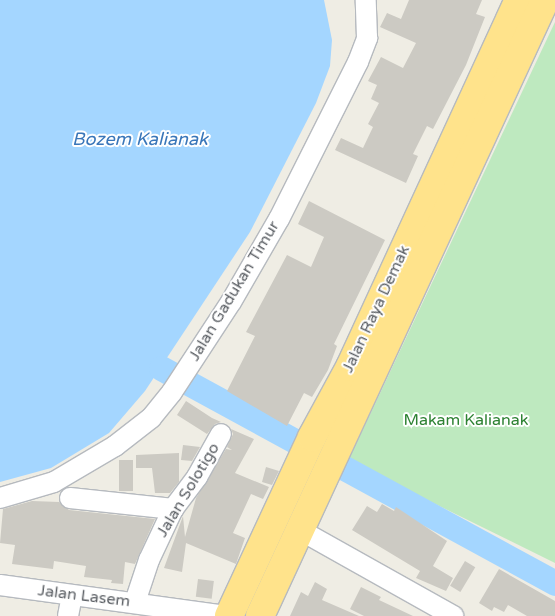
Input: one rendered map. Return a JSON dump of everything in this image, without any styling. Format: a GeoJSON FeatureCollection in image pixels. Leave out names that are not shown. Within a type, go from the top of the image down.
{"type":"FeatureCollection","features":[{"type":"Feature","properties":{"kind":"highway","name":"Jalan Raya Demak"},"geometry":{"type":"LineString","coordinates":[[260,616],[337,450],[370,350],[519,0]]}},
{"type":"Feature","properties":{"kind":"highway","name":"Jalan Raya Demak"},"geometry":{"type":"LineString","coordinates":[[228,616],[312,437],[370,350],[545,0]]}},
{"type":"Feature","properties":{"kind":"street","name":"Jalan Gadukan Timur"},"geometry":{"type":"LineString","coordinates":[[0,498],[54,482],[115,446],[150,418],[172,392],[279,219],[358,62],[367,38],[366,0]]}},
{"type":"Feature","properties":{"kind":"street","name":"Jalan Solotigo"},"geometry":{"type":"LineString","coordinates":[[135,602],[149,560],[173,509],[197,477],[221,434]]}},
{"type":"Feature","properties":{"kind":"street"},"geometry":{"type":"LineString","coordinates":[[70,498],[173,509]]}},
{"type":"Feature","properties":{"kind":"street"},"geometry":{"type":"LineString","coordinates":[[300,530],[453,616]]}},
{"type":"Feature","properties":{"kind":"street","name":"Jalan Lasem"},"geometry":{"type":"LineString","coordinates":[[0,585],[228,616]]}},
{"type":"Feature","properties":{"kind":"street"},"geometry":{"type":"LineString","coordinates":[[68,616],[72,595]]}},
{"type":"Feature","properties":{"kind":"green space","name":"Makam Kalianak"},"geometry":{"type":"Polygon","coordinates":[[[555,22],[555,563],[348,461],[555,22]]]}},
{"type":"Feature","properties":{"kind":"water","name":"Bozem Kalianak"},"geometry":{"type":"Polygon","coordinates":[[[0,0],[324,0],[332,40],[330,66],[316,103],[250,232],[145,391],[109,433],[51,468],[0,482],[0,0]]]}},
{"type":"Feature","properties":{"kind":"building"},"geometry":{"type":"Polygon","coordinates":[[[409,0],[482,0],[476,14],[485,17],[466,65],[433,129],[427,126],[413,154],[418,156],[406,183],[335,150],[341,138],[363,148],[373,127],[368,124],[379,103],[371,99],[377,85],[368,81],[381,57],[403,68],[416,43],[380,27],[387,13],[401,19],[409,0]]]}},
{"type":"Feature","properties":{"kind":"building"},"geometry":{"type":"Polygon","coordinates":[[[309,201],[385,240],[334,344],[337,346],[328,370],[312,397],[304,393],[287,426],[227,391],[255,336],[246,332],[287,255],[311,267],[324,237],[298,224],[309,201]]]}},
{"type":"Feature","properties":{"kind":"building"},"geometry":{"type":"Polygon","coordinates":[[[186,401],[221,422],[215,424],[207,434],[177,415],[186,401]]]}},
{"type":"Feature","properties":{"kind":"building"},"geometry":{"type":"Polygon","coordinates":[[[231,429],[254,439],[235,473],[269,487],[263,499],[251,494],[233,533],[245,538],[236,564],[186,543],[182,572],[164,568],[183,516],[185,537],[196,498],[226,449],[232,450],[227,447],[233,434],[231,429]]]}},
{"type":"Feature","properties":{"kind":"building"},"geometry":{"type":"Polygon","coordinates":[[[183,445],[200,447],[192,461],[181,460],[183,445]]]}},
{"type":"Feature","properties":{"kind":"building"},"geometry":{"type":"Polygon","coordinates":[[[179,453],[179,482],[170,493],[155,493],[152,468],[136,468],[136,455],[179,453]]]}},
{"type":"Feature","properties":{"kind":"building"},"geometry":{"type":"Polygon","coordinates":[[[119,460],[133,460],[133,491],[119,491],[119,460]]]}},
{"type":"Feature","properties":{"kind":"building"},"geometry":{"type":"Polygon","coordinates":[[[266,467],[279,471],[272,485],[262,482],[266,467]]]}},
{"type":"Feature","properties":{"kind":"building"},"geometry":{"type":"Polygon","coordinates":[[[32,501],[59,502],[69,510],[155,519],[135,564],[125,562],[123,584],[111,583],[112,580],[84,577],[86,566],[54,561],[53,569],[12,564],[15,545],[0,543],[3,509],[32,501]]]}},
{"type":"Feature","properties":{"kind":"building"},"geometry":{"type":"Polygon","coordinates":[[[382,504],[394,511],[396,507],[447,541],[433,566],[453,578],[446,591],[416,578],[420,571],[352,530],[367,506],[377,512],[382,504]]]}},
{"type":"Feature","properties":{"kind":"building"},"geometry":{"type":"Polygon","coordinates":[[[465,561],[475,567],[460,592],[450,586],[465,561]]]}},
{"type":"Feature","properties":{"kind":"building"},"geometry":{"type":"Polygon","coordinates":[[[499,569],[555,601],[555,616],[527,616],[508,605],[504,612],[494,607],[492,611],[479,603],[499,569]]]}},
{"type":"Feature","properties":{"kind":"building"},"geometry":{"type":"Polygon","coordinates":[[[198,579],[214,581],[212,599],[196,597],[198,579]]]}},
{"type":"Feature","properties":{"kind":"building"},"geometry":{"type":"Polygon","coordinates":[[[315,582],[327,589],[322,600],[359,616],[290,616],[301,592],[308,596],[315,582]]]}},
{"type":"Feature","properties":{"kind":"building"},"geometry":{"type":"Polygon","coordinates":[[[361,587],[381,597],[379,600],[413,616],[364,616],[350,609],[361,587]]]}},
{"type":"Feature","properties":{"kind":"waterway"},"geometry":{"type":"LineString","coordinates":[[161,368],[555,583]]}}]}
